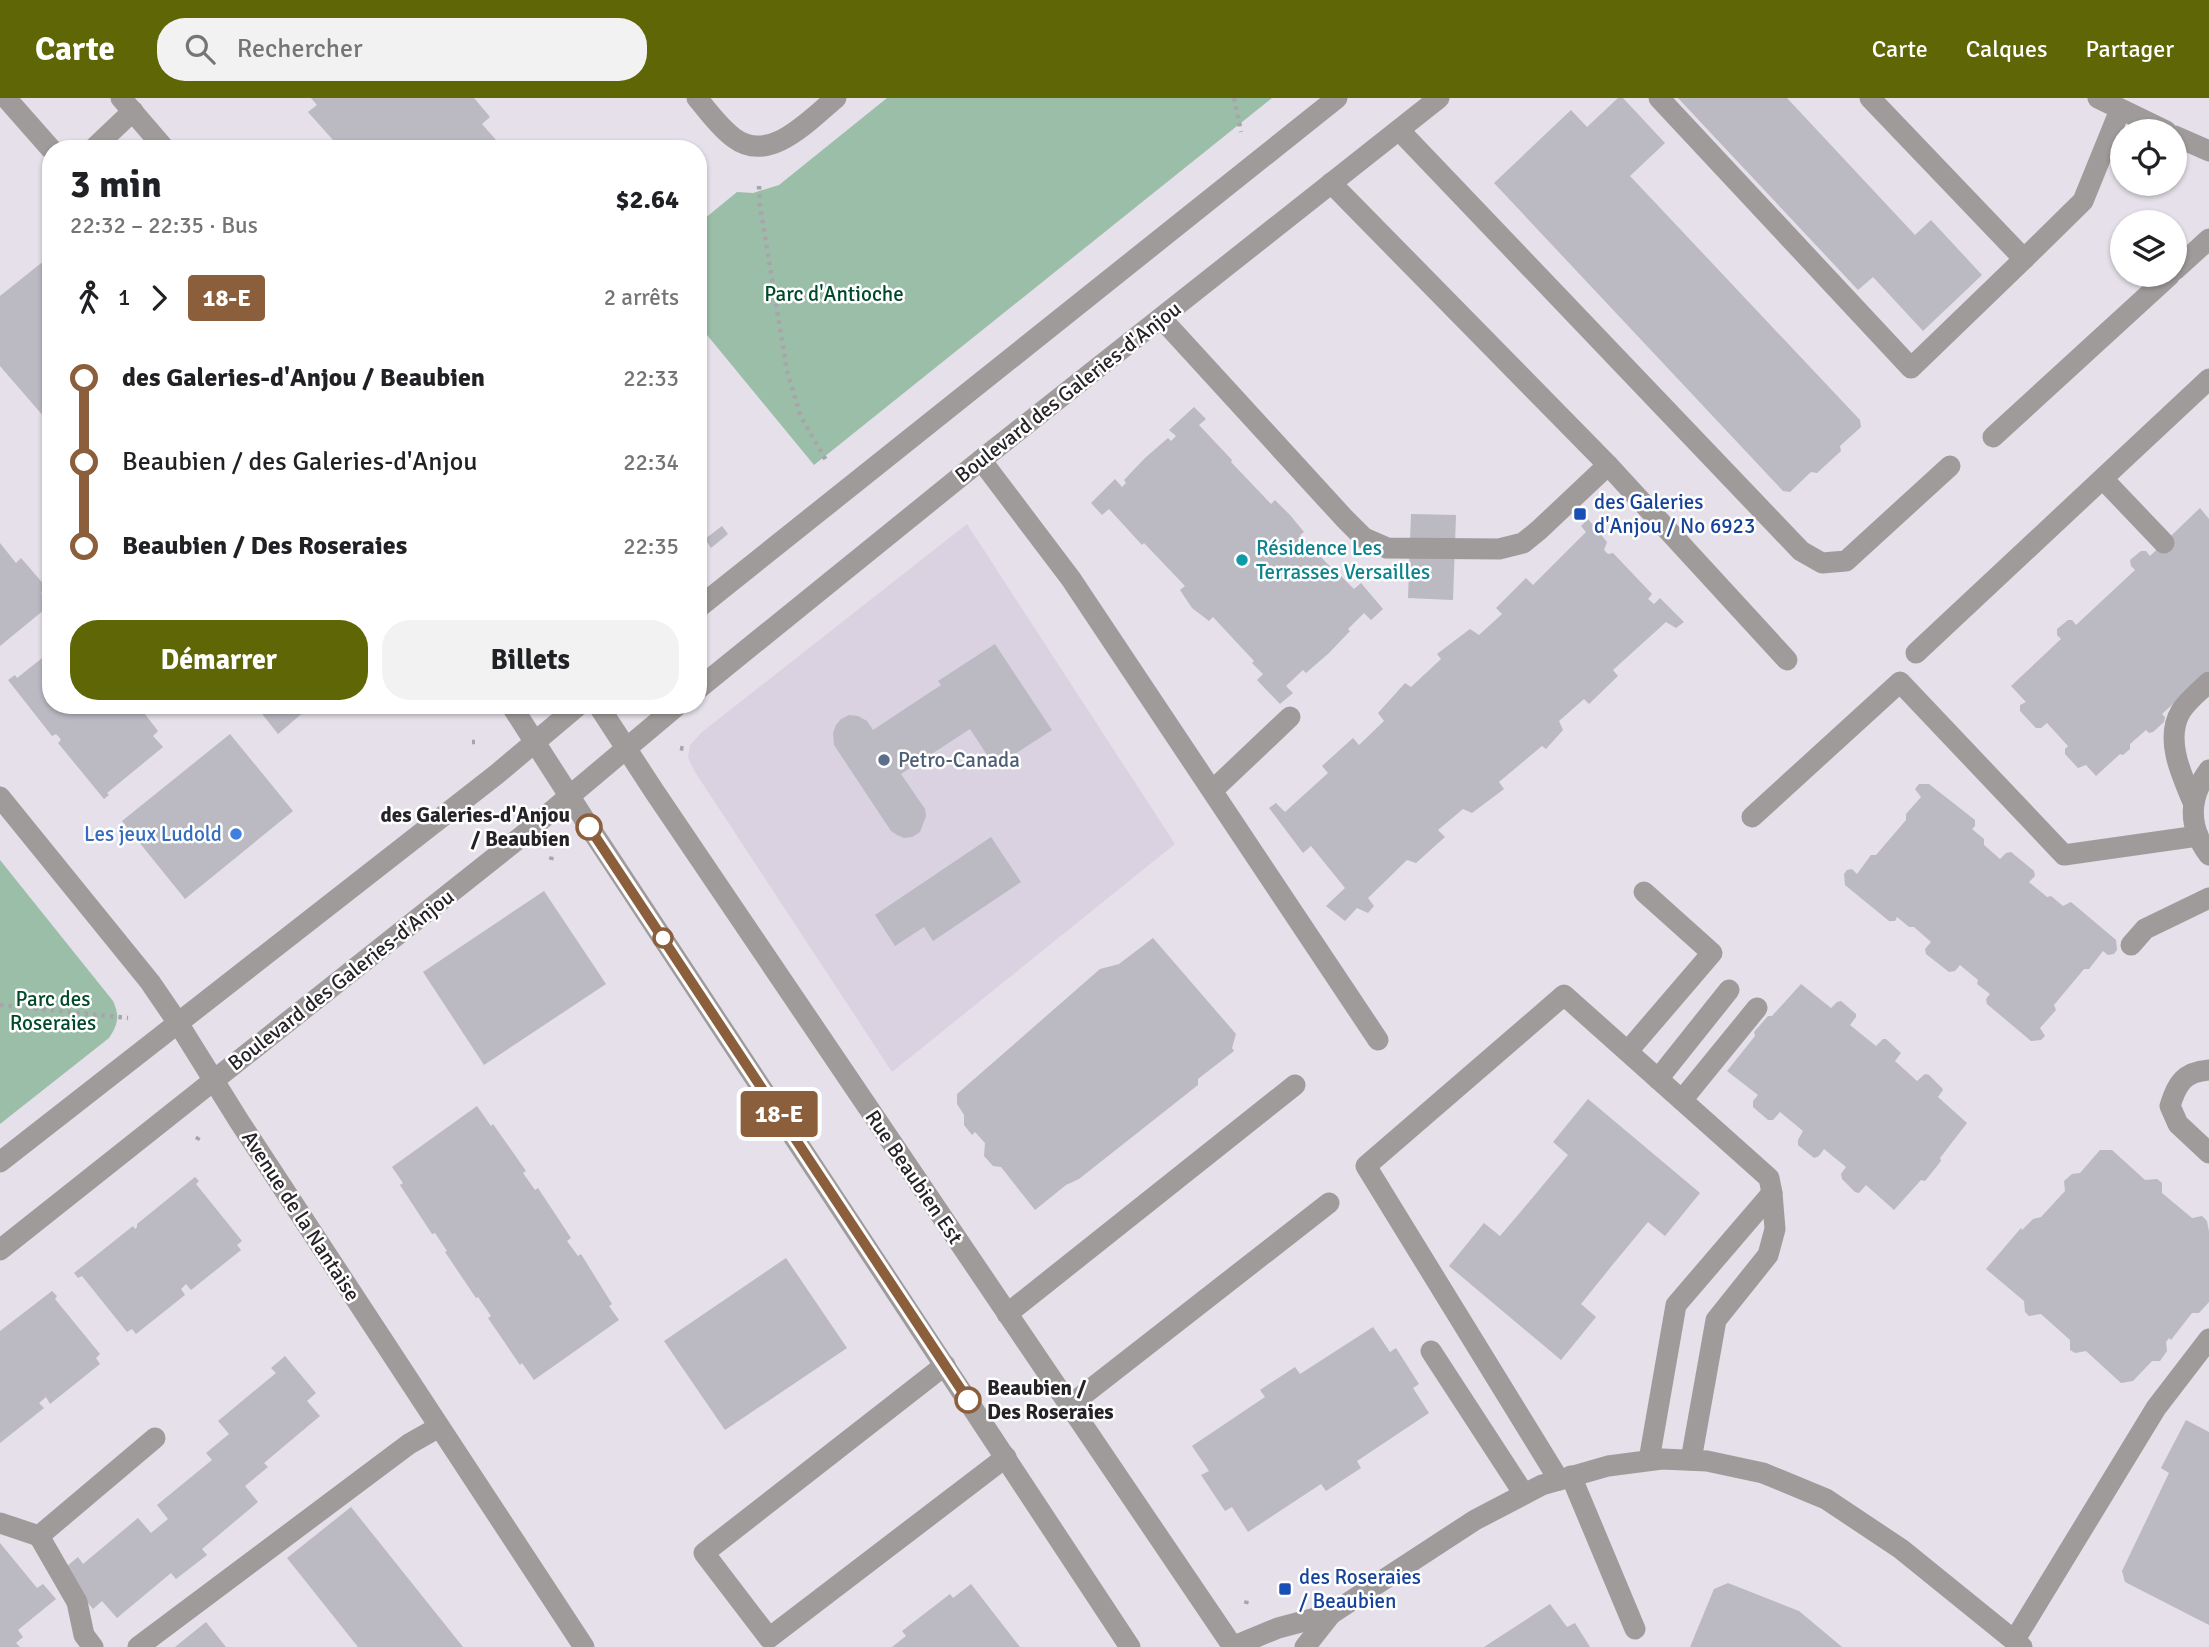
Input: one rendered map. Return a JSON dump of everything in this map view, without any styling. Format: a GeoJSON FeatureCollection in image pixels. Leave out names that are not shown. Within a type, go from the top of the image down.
{"type":"FeatureCollection","features":[{"type":"Feature","properties":{"kind":"street"},"geometry":{"type":"LineString","coordinates":[[6,98],[43,140]]}},
{"type":"Feature","properties":{"kind":"street"},"geometry":{"type":"LineString","coordinates":[[697,98],[735,139],[747,145],[761,146],[785,138],[836,98]]}},
{"type":"Feature","properties":{"kind":"street"},"geometry":{"type":"LineString","coordinates":[[707,601],[1337,98]]}},
{"type":"Feature","properties":{"kind":"street","name":"Boulevard des Galeries-d'Anjou"},"geometry":{"type":"LineString","coordinates":[[707,682],[981,460],[1439,98]]}},
{"type":"Feature","properties":{"kind":"street"},"geometry":{"type":"LineString","coordinates":[[1659,98],[1911,368],[2083,201],[2131,108]]}},
{"type":"Feature","properties":{"kind":"street"},"geometry":{"type":"LineString","coordinates":[[1870,98],[2024,260]]}},
{"type":"Feature","properties":{"kind":"street"},"geometry":{"type":"LineString","coordinates":[[2098,98],[2131,108],[2148,119]]}},
{"type":"Feature","properties":{"kind":"street"},"geometry":{"type":"LineString","coordinates":[[100,140],[127,105],[157,140]]}},
{"type":"Feature","properties":{"kind":"street"},"geometry":{"type":"LineString","coordinates":[[1399,130],[1801,551],[1822,563],[1846,561],[1950,466]]}},
{"type":"Feature","properties":{"kind":"street"},"geometry":{"type":"LineString","coordinates":[[2187,141],[2209,151]]}},
{"type":"Feature","properties":{"kind":"street"},"geometry":{"type":"LineString","coordinates":[[1331,183],[1608,465],[1787,660]]}},
{"type":"Feature","properties":{"kind":"street"},"geometry":{"type":"LineString","coordinates":[[2187,259],[2209,239]]}},
{"type":"Feature","properties":{"kind":"street"},"geometry":{"type":"LineString","coordinates":[[1993,437],[2157,287]]}},
{"type":"Feature","properties":{"kind":"street"},"geometry":{"type":"LineString","coordinates":[[1161,318],[1344,518],[1364,538],[1387,548],[1499,549],[1523,543],[1608,465]]}},
{"type":"Feature","properties":{"kind":"street"},"geometry":{"type":"LineString","coordinates":[[1916,653],[2209,379]]}},
{"type":"Feature","properties":{"kind":"street"},"geometry":{"type":"LineString","coordinates":[[981,460],[1070,579],[1378,1040]]}},
{"type":"Feature","properties":{"kind":"street"},"geometry":{"type":"LineString","coordinates":[[2103,479],[2164,543]]}},
{"type":"Feature","properties":{"kind":"street"},"geometry":{"type":"LineString","coordinates":[[1752,817],[1900,682],[2064,855],[2198,836]]}},
{"type":"Feature","properties":{"kind":"street"},"geometry":{"type":"LineString","coordinates":[[2193,803],[2179,771],[2175,730],[2181,711],[2209,682]]}},
{"type":"Feature","properties":{"kind":"street"},"geometry":{"type":"LineString","coordinates":[[517,714],[1130,1647]]}},
{"type":"Feature","properties":{"kind":"street"},"geometry":{"type":"LineString","coordinates":[[0,1162],[568,714]]}},
{"type":"Feature","properties":{"kind":"street","name":"Rue Beaubien Est"},"geometry":{"type":"LineString","coordinates":[[604,714],[1233,1647]]}},
{"type":"Feature","properties":{"kind":"street","name":"Boulevard des Galeries-d'Anjou"},"geometry":{"type":"LineString","coordinates":[[0,1250],[512,844],[667,714]]}},
{"type":"Feature","properties":{"kind":"street"},"geometry":{"type":"LineString","coordinates":[[1213,790],[1290,718]]}},
{"type":"Feature","properties":{"kind":"street"},"geometry":{"type":"LineString","coordinates":[[2209,770],[2199,782],[2193,803],[2194,824],[2200,844],[2209,855]]}},
{"type":"Feature","properties":{"kind":"street","name":"Avenue de la Nantaise"},"geometry":{"type":"LineString","coordinates":[[0,797],[150,982],[584,1647]]}},
{"type":"Feature","properties":{"kind":"street"},"geometry":{"type":"LineString","coordinates":[[1628,1051],[1712,953],[1644,892]]}},
{"type":"Feature","properties":{"kind":"street"},"geometry":{"type":"LineString","coordinates":[[2131,945],[2145,929],[2209,898]]}},
{"type":"Feature","properties":{"kind":"street"},"geometry":{"type":"LineString","coordinates":[[1658,1079],[1729,990]]}},
{"type":"Feature","properties":{"kind":"street"},"geometry":{"type":"LineString","coordinates":[[1635,1629],[1565,1478],[1366,1166],[1564,995],[1769,1178],[1776,1229],[1768,1255],[1716,1320],[1691,1460]]}},
{"type":"Feature","properties":{"kind":"street"},"geometry":{"type":"LineString","coordinates":[[1682,1100],[1757,1008]]}},
{"type":"Feature","properties":{"kind":"street"},"geometry":{"type":"LineString","coordinates":[[2209,1070],[2190,1073],[2176,1088],[2170,1106],[2178,1124],[2209,1153]]}},
{"type":"Feature","properties":{"kind":"street"},"geometry":{"type":"LineString","coordinates":[[1007,1314],[1295,1085]]}},
{"type":"Feature","properties":{"kind":"street"},"geometry":{"type":"LineString","coordinates":[[1649,1460],[1676,1306],[1772,1193]]}},
{"type":"Feature","properties":{"kind":"street"},"geometry":{"type":"LineString","coordinates":[[1069,1406],[1329,1203]]}},
{"type":"Feature","properties":{"kind":"street"},"geometry":{"type":"LineString","coordinates":[[1233,1647],[1278,1628],[1331,1614],[1475,1520],[1542,1485],[1608,1466],[1649,1460],[1707,1461],[1763,1473],[1826,1499],[1901,1549],[2018,1644],[2156,1408],[2201,1362],[2209,1339]]}},
{"type":"Feature","properties":{"kind":"street"},"geometry":{"type":"LineString","coordinates":[[1431,1351],[1524,1494]]}},
{"type":"Feature","properties":{"kind":"street"},"geometry":{"type":"LineString","coordinates":[[945,1364],[704,1553],[769,1638],[1006,1457]]}},
{"type":"Feature","properties":{"kind":"street"},"geometry":{"type":"LineString","coordinates":[[138,1647],[409,1444],[439,1427]]}},
{"type":"Feature","properties":{"kind":"street"},"geometry":{"type":"LineString","coordinates":[[39,1535],[155,1438]]}},
{"type":"Feature","properties":{"kind":"street"},"geometry":{"type":"LineString","coordinates":[[0,1523],[39,1535],[77,1602],[84,1635],[93,1647]]}},
{"type":"Feature","properties":{"kind":"street"},"geometry":{"type":"LineString","coordinates":[[1305,1647],[1331,1614]]}},
{"type":"Feature","properties":{"kind":"path"},"geometry":{"type":"LineString","coordinates":[[1234,98],[1241,132]]}},
{"type":"Feature","properties":{"kind":"path"},"geometry":{"type":"LineString","coordinates":[[759,186],[787,371],[801,417],[827,462]]}},
{"type":"Feature","properties":{"kind":"path"},"geometry":{"type":"LineString","coordinates":[[0,1005],[128,1018]]}},
{"type":"Feature","properties":{"kind":"shaded area"},"geometry":{"type":"Polygon","coordinates":[[[967,524],[1175,844],[892,1072],[688,758],[690,745],[702,732],[967,524]]]}},
{"type":"Feature","properties":{"kind":"green space","name":"Parc d'Antioche"},"geometry":{"type":"Polygon","coordinates":[[[887,98],[1272,98],[814,465],[707,335],[707,217],[737,192],[753,193],[779,185],[887,98]]]}},
{"type":"Feature","properties":{"kind":"green space","name":"Parc des Roseraies"},"geometry":{"type":"Polygon","coordinates":[[[0,860],[113,1001],[117,1016],[109,1038],[0,1124],[0,860]]]}},
{"type":"Feature","properties":{"kind":"building"},"geometry":{"type":"Polygon","coordinates":[[[311,98],[474,98],[490,117],[482,124],[496,140],[333,140],[308,112],[317,105],[311,98]]]}},
{"type":"Feature","properties":{"kind":"building"},"geometry":{"type":"Polygon","coordinates":[[[1618,98],[1623,98],[1665,143],[1630,176],[1860,420],[1861,427],[1840,446],[1841,451],[1817,473],[1811,472],[1790,492],[1783,491],[1494,183],[1571,110],[1587,127],[1618,98]]]}},
{"type":"Feature","properties":{"kind":"building"},"geometry":{"type":"Polygon","coordinates":[[[1678,98],[1787,98],[1915,235],[1931,220],[1982,275],[1923,331],[1873,277],[1858,290],[1678,98]]]}},
{"type":"Feature","properties":{"kind":"building"},"geometry":{"type":"Polygon","coordinates":[[[42,262],[42,415],[0,366],[0,296],[42,262]]]}},
{"type":"Feature","properties":{"kind":"building","name":"Résidence Les Terrasses Versailles"},"geometry":{"type":"Polygon","coordinates":[[[1194,407],[1206,419],[1199,425],[1231,462],[1271,504],[1275,500],[1290,515],[1304,532],[1300,535],[1340,577],[1354,589],[1361,583],[1383,609],[1371,620],[1364,613],[1329,653],[1306,673],[1303,670],[1286,686],[1293,693],[1280,704],[1257,680],[1263,674],[1252,663],[1254,661],[1213,617],[1209,621],[1192,608],[1180,590],[1185,586],[1109,509],[1102,515],[1091,503],[1115,479],[1122,487],[1126,483],[1124,480],[1145,458],[1168,438],[1171,441],[1176,436],[1169,430],[1194,407]]]}},
{"type":"Feature","properties":{"kind":"building"},"geometry":{"type":"Polygon","coordinates":[[[2200,508],[2209,519],[2209,671],[2162,714],[2165,717],[2164,722],[2153,732],[2146,730],[2130,744],[2130,749],[2123,755],[2120,754],[2096,776],[2086,765],[2078,768],[2065,754],[2068,746],[2047,723],[2036,728],[2020,711],[2020,705],[2026,702],[2011,686],[2061,639],[2057,635],[2057,629],[2068,620],[2072,620],[2076,625],[2135,570],[2130,560],[2141,551],[2146,551],[2150,556],[2200,508]]]}},
{"type":"Feature","properties":{"kind":"building"},"geometry":{"type":"Polygon","coordinates":[[[1411,514],[1456,515],[1453,600],[1408,598],[1411,514]]]}},
{"type":"Feature","properties":{"kind":"building"},"geometry":{"type":"Polygon","coordinates":[[[1588,519],[1607,542],[1604,550],[1608,554],[1613,553],[1652,594],[1648,599],[1654,604],[1660,598],[1684,622],[1676,628],[1666,622],[1613,670],[1618,676],[1589,704],[1584,699],[1559,721],[1563,730],[1546,749],[1542,746],[1499,782],[1504,789],[1472,813],[1463,809],[1438,830],[1445,837],[1416,863],[1407,860],[1368,898],[1374,906],[1368,913],[1357,908],[1345,921],[1326,906],[1345,888],[1311,846],[1303,853],[1269,808],[1276,803],[1285,812],[1328,773],[1322,766],[1353,738],[1359,745],[1384,721],[1378,713],[1405,683],[1411,687],[1441,659],[1437,654],[1470,629],[1479,635],[1502,614],[1496,608],[1526,578],[1533,585],[1586,532],[1581,526],[1588,519]]]}},
{"type":"Feature","properties":{"kind":"building"},"geometry":{"type":"Polygon","coordinates":[[[722,526],[728,534],[711,548],[707,537],[722,526]]]}},
{"type":"Feature","properties":{"kind":"building"},"geometry":{"type":"Polygon","coordinates":[[[0,543],[16,563],[21,558],[42,582],[42,612],[0,646],[0,543]]]}},
{"type":"Feature","properties":{"kind":"building"},"geometry":{"type":"Polygon","coordinates":[[[995,644],[1052,730],[995,767],[970,729],[901,774],[925,809],[926,816],[920,832],[912,837],[897,835],[891,831],[834,745],[833,733],[836,725],[849,715],[858,716],[867,721],[873,730],[941,685],[938,681],[995,644]]]}},
{"type":"Feature","properties":{"kind":"building"},"geometry":{"type":"Polygon","coordinates":[[[42,658],[42,714],[145,714],[158,731],[153,736],[163,747],[107,793],[109,795],[104,799],[58,743],[61,740],[59,737],[56,734],[52,736],[8,680],[15,675],[17,678],[42,658]]]}},
{"type":"Feature","properties":{"kind":"building"},"geometry":{"type":"Polygon","coordinates":[[[262,714],[301,714],[278,734],[262,714]]]}},
{"type":"Feature","properties":{"kind":"building"},"geometry":{"type":"Polygon","coordinates":[[[230,734],[293,811],[185,899],[122,821],[230,734]]]}},
{"type":"Feature","properties":{"kind":"building"},"geometry":{"type":"Polygon","coordinates":[[[1919,784],[1929,784],[1975,820],[1972,829],[1984,839],[1984,845],[2000,859],[2011,852],[2034,871],[2035,876],[2029,882],[2047,897],[2051,896],[2063,906],[2071,902],[2116,940],[2117,950],[2114,954],[2108,955],[2103,951],[2054,1005],[2056,1010],[2040,1028],[2045,1036],[2041,1040],[2031,1041],[1987,1004],[1986,999],[1990,994],[1960,965],[1955,971],[1949,972],[1926,954],[1925,949],[1931,942],[1914,927],[1909,927],[1897,917],[1895,921],[1889,921],[1845,885],[1844,874],[1847,870],[1852,869],[1857,874],[1871,855],[1876,855],[1906,820],[1906,814],[1921,797],[1915,789],[1919,784]]]}},
{"type":"Feature","properties":{"kind":"building"},"geometry":{"type":"Polygon","coordinates":[[[991,837],[1021,882],[933,941],[924,927],[895,946],[875,915],[991,837]]]}},
{"type":"Feature","properties":{"kind":"building"},"geometry":{"type":"Polygon","coordinates":[[[544,891],[606,984],[484,1065],[423,972],[544,891]]]}},
{"type":"Feature","properties":{"kind":"building"},"geometry":{"type":"Polygon","coordinates":[[[1153,938],[1236,1034],[1232,1048],[1234,1051],[1198,1079],[1198,1085],[1079,1179],[1066,1185],[1035,1210],[1001,1167],[993,1166],[984,1156],[985,1143],[975,1132],[972,1135],[964,1125],[964,1115],[957,1104],[957,1094],[1100,969],[1119,964],[1153,938]]]}},
{"type":"Feature","properties":{"kind":"building"},"geometry":{"type":"Polygon","coordinates":[[[1801,984],[1831,1008],[1841,1001],[1856,1014],[1850,1025],[1876,1046],[1886,1039],[1901,1053],[1895,1061],[1917,1081],[1925,1074],[1929,1075],[1943,1090],[1938,1097],[1967,1123],[1925,1181],[1921,1180],[1894,1210],[1866,1185],[1859,1193],[1855,1192],[1842,1179],[1841,1174],[1846,1167],[1824,1149],[1814,1158],[1798,1145],[1803,1131],[1780,1112],[1773,1120],[1768,1120],[1753,1107],[1753,1101],[1758,1095],[1727,1071],[1755,1036],[1754,1032],[1801,984]]]}},
{"type":"Feature","properties":{"kind":"building"},"geometry":{"type":"Polygon","coordinates":[[[1588,1099],[1700,1193],[1665,1236],[1648,1222],[1581,1304],[1596,1317],[1561,1360],[1449,1266],[1484,1223],[1500,1236],[1534,1196],[1568,1155],[1553,1142],[1588,1099]]]}},
{"type":"Feature","properties":{"kind":"building"},"geometry":{"type":"Polygon","coordinates":[[[477,1106],[526,1171],[523,1173],[535,1190],[538,1188],[571,1238],[567,1241],[578,1256],[581,1254],[619,1320],[534,1380],[522,1363],[520,1365],[488,1318],[491,1316],[478,1297],[476,1298],[435,1233],[432,1234],[400,1185],[403,1183],[392,1167],[477,1106]]]}},
{"type":"Feature","properties":{"kind":"building"},"geometry":{"type":"Polygon","coordinates":[[[2100,1150],[2112,1150],[2145,1180],[2157,1179],[2162,1183],[2162,1193],[2192,1218],[2202,1216],[2207,1221],[2209,1232],[2209,1302],[2199,1313],[2192,1313],[2171,1340],[2169,1338],[2166,1342],[2167,1351],[2160,1361],[2152,1361],[2133,1381],[2121,1383],[2086,1351],[2075,1353],[2070,1350],[2070,1340],[2041,1314],[2029,1316],[2025,1312],[2024,1301],[1986,1269],[2021,1228],[2022,1230],[2033,1219],[2041,1217],[2065,1191],[2064,1181],[2072,1174],[2080,1173],[2100,1150]]]}},
{"type":"Feature","properties":{"kind":"building"},"geometry":{"type":"Polygon","coordinates":[[[195,1177],[199,1181],[196,1184],[242,1241],[237,1245],[241,1250],[191,1290],[186,1284],[181,1289],[185,1295],[136,1334],[132,1329],[127,1332],[82,1276],[78,1278],[74,1273],[133,1226],[135,1229],[137,1224],[195,1177]]]}},
{"type":"Feature","properties":{"kind":"building"},"geometry":{"type":"Polygon","coordinates":[[[786,1258],[847,1348],[725,1430],[664,1341],[786,1258]]]}},
{"type":"Feature","properties":{"kind":"building"},"geometry":{"type":"Polygon","coordinates":[[[52,1291],[57,1296],[55,1299],[100,1354],[96,1358],[100,1364],[50,1404],[46,1397],[39,1403],[44,1408],[0,1443],[0,1331],[52,1291]]]}},
{"type":"Feature","properties":{"kind":"building"},"geometry":{"type":"Polygon","coordinates":[[[1373,1327],[1390,1352],[1396,1348],[1419,1384],[1413,1388],[1429,1413],[1357,1461],[1361,1468],[1326,1491],[1321,1484],[1248,1532],[1232,1507],[1225,1511],[1201,1475],[1209,1471],[1192,1446],[1265,1397],[1260,1390],[1295,1367],[1300,1374],[1373,1327]]]}},
{"type":"Feature","properties":{"kind":"building"},"geometry":{"type":"Polygon","coordinates":[[[285,1356],[316,1393],[307,1401],[320,1416],[264,1463],[268,1467],[245,1486],[258,1502],[202,1549],[207,1555],[176,1579],[171,1573],[117,1618],[102,1601],[93,1609],[61,1571],[78,1557],[83,1564],[138,1518],[151,1533],[168,1519],[157,1505],[212,1460],[206,1453],[229,1434],[218,1421],[276,1373],[271,1368],[285,1356]]]}},
{"type":"Feature","properties":{"kind":"building"},"geometry":{"type":"Polygon","coordinates":[[[2186,1420],[2209,1432],[2209,1625],[2125,1582],[2122,1571],[2169,1473],[2161,1468],[2186,1420]]]}},
{"type":"Feature","properties":{"kind":"building"},"geometry":{"type":"Polygon","coordinates":[[[351,1507],[463,1647],[358,1647],[287,1558],[351,1507]]]}},
{"type":"Feature","properties":{"kind":"building"},"geometry":{"type":"Polygon","coordinates":[[[0,1543],[37,1588],[43,1584],[56,1599],[18,1630],[23,1637],[16,1643],[20,1647],[0,1647],[0,1543]]]}},
{"type":"Feature","properties":{"kind":"building"},"geometry":{"type":"Polygon","coordinates":[[[1728,1583],[1799,1611],[1842,1647],[1690,1647],[1714,1589],[1728,1583]]]}},
{"type":"Feature","properties":{"kind":"building"},"geometry":{"type":"Polygon","coordinates":[[[971,1584],[1020,1647],[892,1647],[906,1636],[902,1631],[950,1594],[953,1598],[971,1584]]]}},
{"type":"Feature","properties":{"kind":"building"},"geometry":{"type":"Polygon","coordinates":[[[1550,1604],[1567,1627],[1575,1623],[1590,1647],[1484,1647],[1550,1604]]]}},
{"type":"Feature","properties":{"kind":"building"},"geometry":{"type":"Polygon","coordinates":[[[206,1622],[226,1647],[175,1647],[206,1622]]]}},
{"type":"Feature","properties":{"kind":"bus line","name":"18-E"},"geometry":{"type":"LineString","coordinates":[[589,827],[968,1400]]}},
{"type":"Feature","properties":{"kind":"place","name":"des Galeries d'Anjou / No 6923"},"geometry":{"type":"Point","coordinates":[1580,514]}},
{"type":"Feature","properties":{"kind":"place","name":"Résidence Les Terrasses Versailles"},"geometry":{"type":"Point","coordinates":[1242,560]}},
{"type":"Feature","properties":{"kind":"place","name":"Petro-Canada"},"geometry":{"type":"Point","coordinates":[884,760]}},
{"type":"Feature","properties":{"kind":"place","name":"des Galeries-d'Anjou / Beaubien"},"geometry":{"type":"Point","coordinates":[589,827]}},
{"type":"Feature","properties":{"kind":"place","name":"Les jeux Ludold"},"geometry":{"type":"Point","coordinates":[236,834]}},
{"type":"Feature","properties":{"kind":"place","name":"Beaubien / Des Roseraies"},"geometry":{"type":"Point","coordinates":[968,1400]}},
{"type":"Feature","properties":{"kind":"place","name":"des Roseraies / Beaubien"},"geometry":{"type":"Point","coordinates":[1285,1589]}}]}
